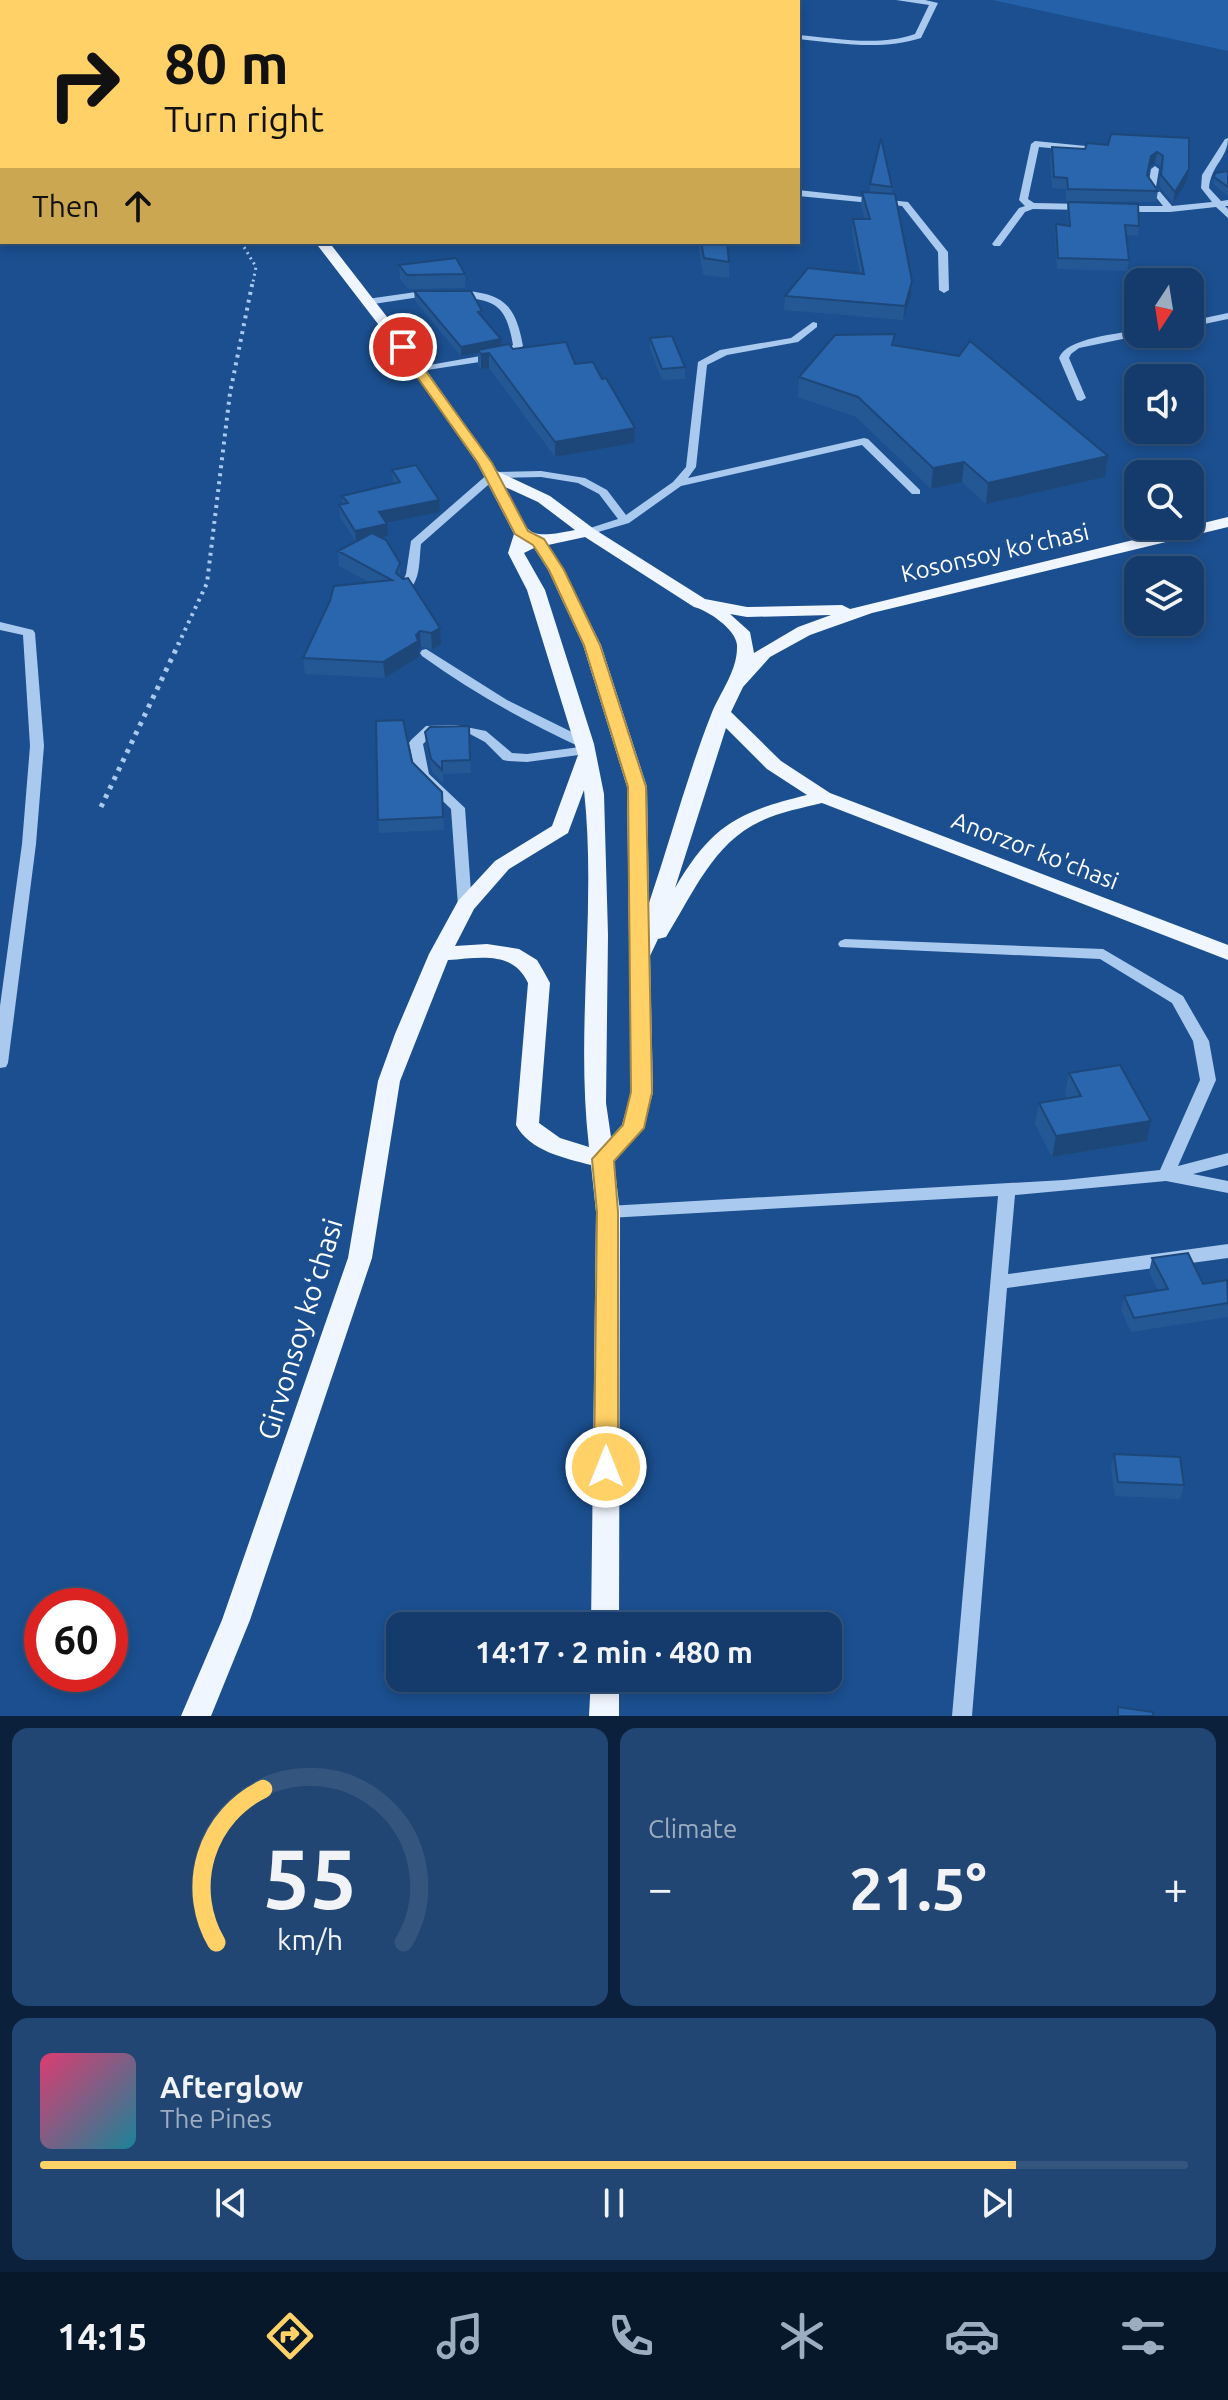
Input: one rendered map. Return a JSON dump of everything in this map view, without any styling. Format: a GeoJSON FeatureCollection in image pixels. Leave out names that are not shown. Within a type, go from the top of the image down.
{"type":"FeatureCollection","features":[{"type":"Feature","properties":{"kind":"main road"},"geometry":{"type":"LineString","coordinates":[[324,244],[493,475],[524,538],[556,570],[592,645],[637,787],[642,1092],[633,1128],[603,1159]]}},
{"type":"Feature","properties":{"kind":"main road"},"geometry":{"type":"LineString","coordinates":[[493,475],[544,499],[588,532],[734,625],[744,636],[745,651],[737,683]]}},
{"type":"Feature","properties":{"kind":"main road","name":"Kosonsoy ko’chasi"},"geometry":{"type":"LineString","coordinates":[[866,609],[1228,522]]}},
{"type":"Feature","properties":{"kind":"main road"},"geometry":{"type":"LineString","coordinates":[[524,538],[588,532]]}},
{"type":"Feature","properties":{"kind":"main road"},"geometry":{"type":"LineString","coordinates":[[524,538],[516,553],[536,590],[586,749],[595,808],[598,935],[595,1103],[608,1212],[605,1612]]}},
{"type":"Feature","properties":{"kind":"main road"},"geometry":{"type":"LineString","coordinates":[[700,603],[747,612],[866,609]]}},
{"type":"Feature","properties":{"kind":"main road"},"geometry":{"type":"LineString","coordinates":[[639,966],[721,713],[737,683],[764,653],[804,631],[866,609]]}},
{"type":"Feature","properties":{"kind":"main road","name":"Anorzor ko'chasi"},"geometry":{"type":"LineString","coordinates":[[721,713],[774,765],[823,797],[1228,953]]}},
{"type":"Feature","properties":{"kind":"main road","name":"Girvonsoy koʻchasi"},"geometry":{"type":"LineString","coordinates":[[196,1716],[236,1620],[360,1258],[389,1081],[440,954],[465,906],[502,865],[561,829],[586,749]]}},
{"type":"Feature","properties":{"kind":"main road"},"geometry":{"type":"LineString","coordinates":[[639,966],[695,871],[728,832],[756,815],[823,797]]}},
{"type":"Feature","properties":{"kind":"main road"},"geometry":{"type":"LineString","coordinates":[[440,954],[506,954],[521,958],[530,966],[539,983],[527,1125],[536,1136],[563,1150],[603,1159]]}},
{"type":"Feature","properties":{"kind":"main road"},"geometry":{"type":"LineString","coordinates":[[604,1716],[605,1692]]}},
{"type":"Feature","properties":{"kind":"lane"},"geometry":{"type":"LineString","coordinates":[[800,37],[891,41],[918,36],[934,3],[900,0]]}},
{"type":"Feature","properties":{"kind":"lane"},"geometry":{"type":"LineString","coordinates":[[1228,141],[1206,175],[1205,188],[1216,205],[1228,215]]}},
{"type":"Feature","properties":{"kind":"lane"},"geometry":{"type":"LineString","coordinates":[[1032,206],[1023,200],[1035,144],[1093,149]]}},
{"type":"Feature","properties":{"kind":"lane"},"geometry":{"type":"LineString","coordinates":[[1155,169],[1152,187],[1170,209]]}},
{"type":"Feature","properties":{"kind":"lane"},"geometry":{"type":"LineString","coordinates":[[800,193],[905,204],[943,252],[944,290]]}},
{"type":"Feature","properties":{"kind":"lane"},"geometry":{"type":"LineString","coordinates":[[1104,208],[1170,209],[1228,203]]}},
{"type":"Feature","properties":{"kind":"lane"},"geometry":{"type":"LineString","coordinates":[[997,244],[1022,210],[1032,206],[1090,208]]}},
{"type":"Feature","properties":{"kind":"lane"},"geometry":{"type":"LineString","coordinates":[[367,302],[419,294],[467,294],[487,298],[508,308],[514,316],[518,346],[506,355],[418,370]]}},
{"type":"Feature","properties":{"kind":"lane"},"geometry":{"type":"LineString","coordinates":[[1204,321],[1228,316]]}},
{"type":"Feature","properties":{"kind":"lane"},"geometry":{"type":"LineString","coordinates":[[588,532],[625,521],[677,484],[691,467],[702,364],[724,352],[794,340],[813,325]]}},
{"type":"Feature","properties":{"kind":"lane"},"geometry":{"type":"LineString","coordinates":[[1081,398],[1064,358],[1066,352],[1087,343],[1124,336]]}},
{"type":"Feature","properties":{"kind":"lane"},"geometry":{"type":"LineString","coordinates":[[677,484],[864,441],[916,492]]}},
{"type":"Feature","properties":{"kind":"lane"},"geometry":{"type":"LineString","coordinates":[[406,588],[412,574],[415,543],[493,475],[541,474],[581,480],[603,492],[625,521]]}},
{"type":"Feature","properties":{"kind":"lane"},"geometry":{"type":"LineString","coordinates":[[0,626],[29,633],[37,746],[29,844],[0,1063]]}},
{"type":"Feature","properties":{"kind":"lane"},"geometry":{"type":"LineString","coordinates":[[426,653],[459,678],[586,749]]}},
{"type":"Feature","properties":{"kind":"lane"},"geometry":{"type":"LineString","coordinates":[[465,906],[458,808],[423,775],[416,743],[431,729],[472,728],[495,742],[508,757],[527,758],[586,749]]}},
{"type":"Feature","properties":{"kind":"lane"},"geometry":{"type":"LineString","coordinates":[[845,944],[1103,954],[1178,1000],[1201,1041],[1208,1080],[1166,1175]]}},
{"type":"Feature","properties":{"kind":"lane"},"geometry":{"type":"LineString","coordinates":[[608,1212],[1007,1190],[1166,1175],[1228,1159]]}},
{"type":"Feature","properties":{"kind":"lane"},"geometry":{"type":"LineString","coordinates":[[1166,1175],[1228,1187]]}},
{"type":"Feature","properties":{"kind":"lane"},"geometry":{"type":"LineString","coordinates":[[962,1716],[1007,1190]]}},
{"type":"Feature","properties":{"kind":"lane"},"geometry":{"type":"LineString","coordinates":[[999,1282],[1228,1251]]}},
{"type":"Feature","properties":{"kind":"path"},"geometry":{"type":"LineString","coordinates":[[101,807],[207,583],[230,393],[256,267],[242,244]]}},
{"type":"Feature","properties":{"kind":"shaded area"},"geometry":{"type":"Polygon","coordinates":[[[992,0],[1228,0],[1228,51],[992,0]]]}},
{"type":"Feature","properties":{"kind":"building"},"geometry":{"type":"Polygon","coordinates":[[[1111,134],[1189,138],[1189,169],[1175,192],[1161,175],[1163,156],[1157,152],[1151,156],[1147,175],[1158,191],[1068,189],[1067,178],[1054,177],[1052,147],[1085,149],[1087,143],[1108,145],[1111,134]]]}},
{"type":"Feature","properties":{"kind":"building"},"geometry":{"type":"Polygon","coordinates":[[[881,138],[892,187],[870,184],[881,138]]]}},
{"type":"Feature","properties":{"kind":"building"},"geometry":{"type":"Polygon","coordinates":[[[1228,171],[1228,187],[1214,177],[1215,173],[1228,171]]]}},
{"type":"Feature","properties":{"kind":"building"},"geometry":{"type":"Polygon","coordinates":[[[862,192],[895,194],[912,281],[905,306],[785,296],[808,268],[864,274],[853,219],[870,219],[862,192]]]}},
{"type":"Feature","properties":{"kind":"building"},"geometry":{"type":"Polygon","coordinates":[[[1068,202],[1138,204],[1139,226],[1125,225],[1129,260],[1058,258],[1056,224],[1070,226],[1068,202]]]}},
{"type":"Feature","properties":{"kind":"building"},"geometry":{"type":"Polygon","coordinates":[[[701,244],[727,244],[729,262],[704,258],[701,244]]]}},
{"type":"Feature","properties":{"kind":"building"},"geometry":{"type":"Polygon","coordinates":[[[456,258],[465,274],[407,275],[399,265],[456,258]]]}},
{"type":"Feature","properties":{"kind":"building"},"geometry":{"type":"Polygon","coordinates":[[[414,291],[471,291],[482,311],[478,312],[501,339],[461,347],[414,291]]]}},
{"type":"Feature","properties":{"kind":"building"},"geometry":{"type":"Polygon","coordinates":[[[895,334],[892,345],[959,356],[970,341],[1108,456],[988,483],[964,462],[933,468],[858,397],[799,377],[835,335],[895,334]]]}},
{"type":"Feature","properties":{"kind":"building"},"geometry":{"type":"Polygon","coordinates":[[[672,336],[685,367],[662,369],[650,338],[672,336]]]}},
{"type":"Feature","properties":{"kind":"building"},"geometry":{"type":"Polygon","coordinates":[[[566,342],[575,364],[593,362],[602,379],[606,378],[635,428],[555,442],[489,353],[481,354],[478,350],[509,344],[513,349],[566,342]]]}},
{"type":"Feature","properties":{"kind":"building"},"geometry":{"type":"Polygon","coordinates":[[[416,465],[439,500],[379,512],[387,524],[355,531],[339,505],[348,503],[342,496],[400,482],[392,470],[416,465]]]}},
{"type":"Feature","properties":{"kind":"building"},"geometry":{"type":"Polygon","coordinates":[[[372,533],[386,540],[400,563],[396,573],[403,579],[408,578],[440,628],[431,633],[420,631],[416,635],[418,641],[383,662],[303,658],[334,586],[392,580],[338,551],[372,533]]]}},
{"type":"Feature","properties":{"kind":"building"},"geometry":{"type":"Polygon","coordinates":[[[403,720],[412,762],[442,792],[443,817],[378,820],[376,721],[403,720]]]}},
{"type":"Feature","properties":{"kind":"building"},"geometry":{"type":"Polygon","coordinates":[[[469,726],[470,760],[442,761],[442,770],[431,759],[425,732],[430,727],[469,726]]]}},
{"type":"Feature","properties":{"kind":"building"},"geometry":{"type":"Polygon","coordinates":[[[1120,1065],[1151,1121],[1056,1136],[1039,1103],[1081,1096],[1069,1073],[1120,1065]]]}},
{"type":"Feature","properties":{"kind":"building"},"geometry":{"type":"Polygon","coordinates":[[[1188,1253],[1203,1284],[1227,1280],[1228,1303],[1134,1318],[1124,1296],[1168,1289],[1152,1258],[1188,1253]]]}},
{"type":"Feature","properties":{"kind":"building"},"geometry":{"type":"Polygon","coordinates":[[[1114,1454],[1180,1457],[1184,1485],[1118,1482],[1114,1454]]]}},
{"type":"Feature","properties":{"kind":"building"},"geometry":{"type":"Polygon","coordinates":[[[1118,1707],[1153,1712],[1153,1716],[1118,1716],[1118,1707]]]}},
{"type":"Feature","properties":{"kind":"route"},"geometry":{"type":"LineString","coordinates":[[403,347],[493,475],[522,534],[538,542],[556,570],[592,645],[637,787],[638,998],[642,1092],[633,1128],[603,1159],[608,1212],[606,1467]]}}]}
